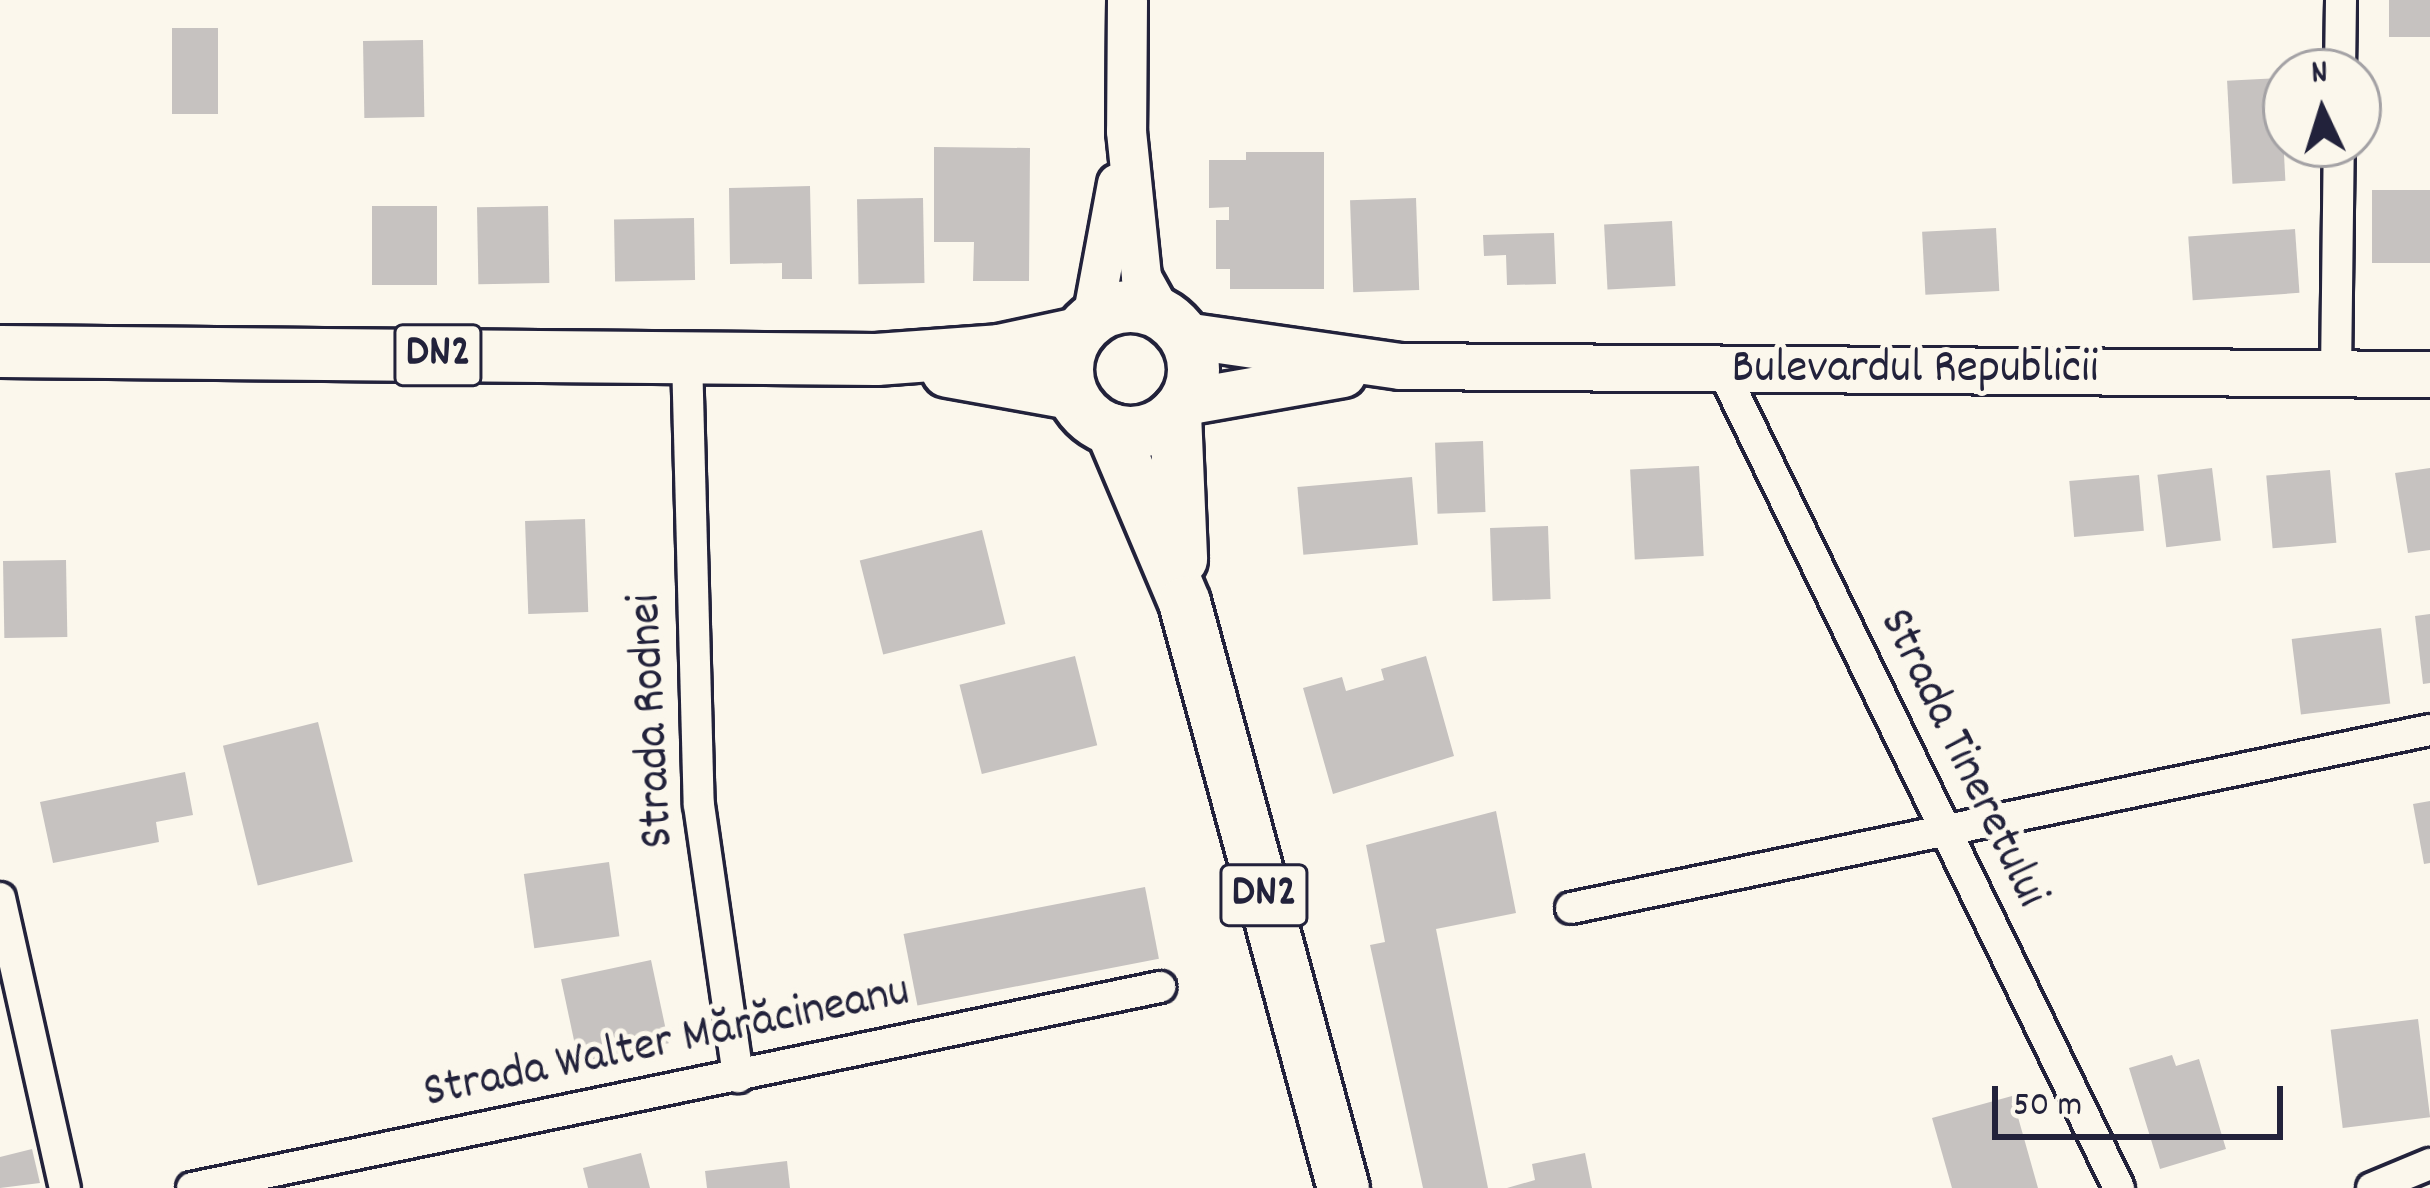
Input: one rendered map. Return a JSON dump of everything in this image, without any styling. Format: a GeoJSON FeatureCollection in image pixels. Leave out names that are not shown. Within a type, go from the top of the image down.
{"type":"FeatureCollection","features":[{"type":"Feature","properties":{"kind":"main road","name":"DN2"},"geometry":{"type":"LineString","coordinates":[[0,351],[876,359],[999,350],[1085,326],[1126,306],[1172,324],[1193,368],[1180,408],[1184,602]]}},
{"type":"Feature","properties":{"kind":"main road","name":"Bulevardul Republicii"},"geometry":{"type":"LineString","coordinates":[[1172,324],[1400,366],[2430,374]]}},
{"type":"Feature","properties":{"kind":"main road"},"geometry":{"type":"LineString","coordinates":[[1071,393],[1067,362],[1085,326]]}},
{"type":"Feature","properties":{"kind":"main road","name":"DN2"},"geometry":{"type":"LineString","coordinates":[[876,359],[1071,393],[1111,429],[1184,602],[1343,1188]]}},
{"type":"Feature","properties":{"kind":"main road","name":"Bulevardul Republicii"},"geometry":{"type":"LineString","coordinates":[[1180,408],[1400,366]]}},
{"type":"Feature","properties":{"kind":"main road"},"geometry":{"type":"LineString","coordinates":[[1111,429],[1145,430],[1180,408]]}},
{"type":"Feature","properties":{"kind":"street"},"geometry":{"type":"LineString","coordinates":[[1127,0],[1126,130],[1142,277],[1172,324]]}},
{"type":"Feature","properties":{"kind":"street"},"geometry":{"type":"LineString","coordinates":[[2340,48],[2341,0]]}},
{"type":"Feature","properties":{"kind":"street"},"geometry":{"type":"LineString","coordinates":[[1085,326],[1126,130]]}},
{"type":"Feature","properties":{"kind":"street"},"geometry":{"type":"LineString","coordinates":[[2336,374],[2339,168]]}},
{"type":"Feature","properties":{"kind":"street","name":"Strada Rodnei"},"geometry":{"type":"LineString","coordinates":[[687,357],[699,805],[738,1077]]}},
{"type":"Feature","properties":{"kind":"street","name":"Strada Tineretului"},"geometry":{"type":"LineString","coordinates":[[1722,369],[2120,1188]]}},
{"type":"Feature","properties":{"kind":"street"},"geometry":{"type":"LineString","coordinates":[[1571,908],[2430,730]]}},
{"type":"Feature","properties":{"kind":"street"},"geometry":{"type":"LineString","coordinates":[[0,898],[65,1188]]}},
{"type":"Feature","properties":{"kind":"street","name":"Strada Walter Mărăcineanu"},"geometry":{"type":"LineString","coordinates":[[192,1188],[1160,987]]}},
{"type":"Feature","properties":{"kind":"street"},"geometry":{"type":"LineString","coordinates":[[2372,1188],[2430,1164]]}},
{"type":"Feature","properties":{"kind":"building"},"geometry":{"type":"Polygon","coordinates":[[[2389,0],[2430,0],[2430,37],[2389,37],[2389,0]]]}},
{"type":"Feature","properties":{"kind":"building"},"geometry":{"type":"Polygon","coordinates":[[[172,28],[218,28],[218,114],[172,114],[172,28]]]}},
{"type":"Feature","properties":{"kind":"building"},"geometry":{"type":"Polygon","coordinates":[[[423,40],[424,117],[364,118],[363,41],[423,40]]]}},
{"type":"Feature","properties":{"kind":"building"},"geometry":{"type":"Polygon","coordinates":[[[2262,79],[2262,168],[2285,168],[2285,181],[2232,184],[2227,81],[2262,79]]]}},
{"type":"Feature","properties":{"kind":"building"},"geometry":{"type":"Polygon","coordinates":[[[934,147],[1030,148],[1029,281],[973,281],[974,242],[934,242],[934,147]]]}},
{"type":"Feature","properties":{"kind":"building"},"geometry":{"type":"Polygon","coordinates":[[[1246,152],[1324,152],[1324,289],[1230,289],[1230,269],[1216,269],[1216,220],[1229,220],[1229,207],[1209,208],[1209,160],[1246,160],[1246,152]]]}},
{"type":"Feature","properties":{"kind":"building"},"geometry":{"type":"Polygon","coordinates":[[[810,186],[812,279],[782,279],[782,263],[730,264],[729,188],[810,186]]]}},
{"type":"Feature","properties":{"kind":"building"},"geometry":{"type":"Polygon","coordinates":[[[2372,190],[2430,190],[2430,263],[2372,263],[2372,190]]]}},
{"type":"Feature","properties":{"kind":"building"},"geometry":{"type":"Polygon","coordinates":[[[923,198],[924,283],[858,284],[857,199],[923,198]]]}},
{"type":"Feature","properties":{"kind":"building"},"geometry":{"type":"Polygon","coordinates":[[[1416,198],[1419,290],[1353,292],[1350,200],[1416,198]]]}},
{"type":"Feature","properties":{"kind":"building"},"geometry":{"type":"Polygon","coordinates":[[[372,206],[437,206],[437,285],[372,285],[372,206]]]}},
{"type":"Feature","properties":{"kind":"building"},"geometry":{"type":"Polygon","coordinates":[[[548,206],[549,283],[478,284],[477,207],[548,206]]]}},
{"type":"Feature","properties":{"kind":"building"},"geometry":{"type":"Polygon","coordinates":[[[694,218],[695,280],[615,281],[614,219],[694,218]]]}},
{"type":"Feature","properties":{"kind":"building"},"geometry":{"type":"Polygon","coordinates":[[[1672,221],[1675,286],[1607,289],[1604,225],[1672,221]]]}},
{"type":"Feature","properties":{"kind":"building"},"geometry":{"type":"Polygon","coordinates":[[[1996,228],[1999,291],[1925,295],[1922,232],[1996,228]]]}},
{"type":"Feature","properties":{"kind":"building"},"geometry":{"type":"Polygon","coordinates":[[[2295,229],[2299,293],[2193,300],[2188,236],[2295,229]]]}},
{"type":"Feature","properties":{"kind":"building"},"geometry":{"type":"Polygon","coordinates":[[[1554,233],[1556,284],[1507,285],[1506,255],[1484,256],[1483,235],[1554,233]]]}},
{"type":"Feature","properties":{"kind":"building"},"geometry":{"type":"Polygon","coordinates":[[[1483,441],[1485,512],[1438,514],[1435,443],[1483,441]]]}},
{"type":"Feature","properties":{"kind":"building"},"geometry":{"type":"Polygon","coordinates":[[[1699,466],[1704,556],[1635,559],[1630,470],[1699,466]]]}},
{"type":"Feature","properties":{"kind":"building"},"geometry":{"type":"Polygon","coordinates":[[[2212,468],[2221,540],[2166,547],[2157,475],[2212,468]]]}},
{"type":"Feature","properties":{"kind":"building"},"geometry":{"type":"Polygon","coordinates":[[[2430,468],[2430,550],[2408,553],[2395,473],[2430,468]]]}},
{"type":"Feature","properties":{"kind":"building"},"geometry":{"type":"Polygon","coordinates":[[[2330,470],[2336,543],[2273,548],[2266,476],[2330,470]]]}},
{"type":"Feature","properties":{"kind":"building"},"geometry":{"type":"Polygon","coordinates":[[[2139,475],[2144,531],[2074,537],[2069,481],[2139,475]]]}},
{"type":"Feature","properties":{"kind":"building"},"geometry":{"type":"Polygon","coordinates":[[[1412,477],[1418,545],[1303,555],[1297,487],[1412,477]]]}},
{"type":"Feature","properties":{"kind":"building"},"geometry":{"type":"Polygon","coordinates":[[[585,519],[588,612],[528,614],[525,521],[585,519]]]}},
{"type":"Feature","properties":{"kind":"building"},"geometry":{"type":"Polygon","coordinates":[[[1548,526],[1551,599],[1493,601],[1490,528],[1548,526]]]}},
{"type":"Feature","properties":{"kind":"building"},"geometry":{"type":"Polygon","coordinates":[[[982,530],[1005,624],[883,655],[860,560],[982,530]]]}},
{"type":"Feature","properties":{"kind":"building"},"geometry":{"type":"Polygon","coordinates":[[[66,560],[67,637],[4,638],[3,561],[66,560]]]}},
{"type":"Feature","properties":{"kind":"building"},"geometry":{"type":"Polygon","coordinates":[[[2430,614],[2430,683],[2423,684],[2415,616],[2430,614]]]}},
{"type":"Feature","properties":{"kind":"building"},"geometry":{"type":"Polygon","coordinates":[[[2381,628],[2390,703],[2301,714],[2292,639],[2381,628]]]}},
{"type":"Feature","properties":{"kind":"building"},"geometry":{"type":"Polygon","coordinates":[[[1075,656],[1097,745],[982,774],[960,685],[1075,656]]]}},
{"type":"Feature","properties":{"kind":"building"},"geometry":{"type":"Polygon","coordinates":[[[1426,656],[1454,756],[1333,794],[1303,688],[1342,677],[1346,691],[1384,680],[1381,669],[1426,656]]]}},
{"type":"Feature","properties":{"kind":"building"},"geometry":{"type":"Polygon","coordinates":[[[318,722],[353,862],[258,885],[223,746],[318,722]]]}},
{"type":"Feature","properties":{"kind":"building"},"geometry":{"type":"Polygon","coordinates":[[[185,772],[193,815],[156,822],[159,842],[53,863],[40,802],[185,772]]]}},
{"type":"Feature","properties":{"kind":"building"},"geometry":{"type":"Polygon","coordinates":[[[2430,801],[2430,863],[2424,864],[2413,804],[2430,801]]]}},
{"type":"Feature","properties":{"kind":"building"},"geometry":{"type":"Polygon","coordinates":[[[1496,811],[1516,913],[1436,929],[1488,1188],[1423,1188],[1370,945],[1385,942],[1366,845],[1496,811]]]}},
{"type":"Feature","properties":{"kind":"building"},"geometry":{"type":"Polygon","coordinates":[[[609,862],[619,936],[534,948],[524,874],[609,862]]]}},
{"type":"Feature","properties":{"kind":"building"},"geometry":{"type":"Polygon","coordinates":[[[1145,887],[1159,959],[917,1006],[904,934],[1145,887]]]}},
{"type":"Feature","properties":{"kind":"building"},"geometry":{"type":"Polygon","coordinates":[[[651,960],[669,1043],[579,1062],[561,979],[651,960]]]}},
{"type":"Feature","properties":{"kind":"building"},"geometry":{"type":"Polygon","coordinates":[[[2418,1019],[2430,1117],[2343,1128],[2331,1030],[2418,1019]]]}},
{"type":"Feature","properties":{"kind":"building"},"geometry":{"type":"Polygon","coordinates":[[[2172,1055],[2176,1066],[2199,1059],[2226,1149],[2160,1169],[2129,1068],[2172,1055]]]}},
{"type":"Feature","properties":{"kind":"building"},"geometry":{"type":"Polygon","coordinates":[[[2012,1096],[2038,1188],[1952,1188],[1932,1118],[2012,1096]]]}},
{"type":"Feature","properties":{"kind":"building"},"geometry":{"type":"Polygon","coordinates":[[[32,1149],[40,1183],[0,1188],[0,1157],[32,1149]]]}},
{"type":"Feature","properties":{"kind":"building"},"geometry":{"type":"Polygon","coordinates":[[[641,1153],[650,1188],[588,1188],[583,1168],[641,1153]]]}},
{"type":"Feature","properties":{"kind":"building"},"geometry":{"type":"Polygon","coordinates":[[[1585,1153],[1592,1188],[1507,1188],[1535,1180],[1532,1164],[1585,1153]]]}},
{"type":"Feature","properties":{"kind":"building"},"geometry":{"type":"Polygon","coordinates":[[[787,1161],[790,1188],[707,1188],[705,1171],[787,1161]]]}}]}
